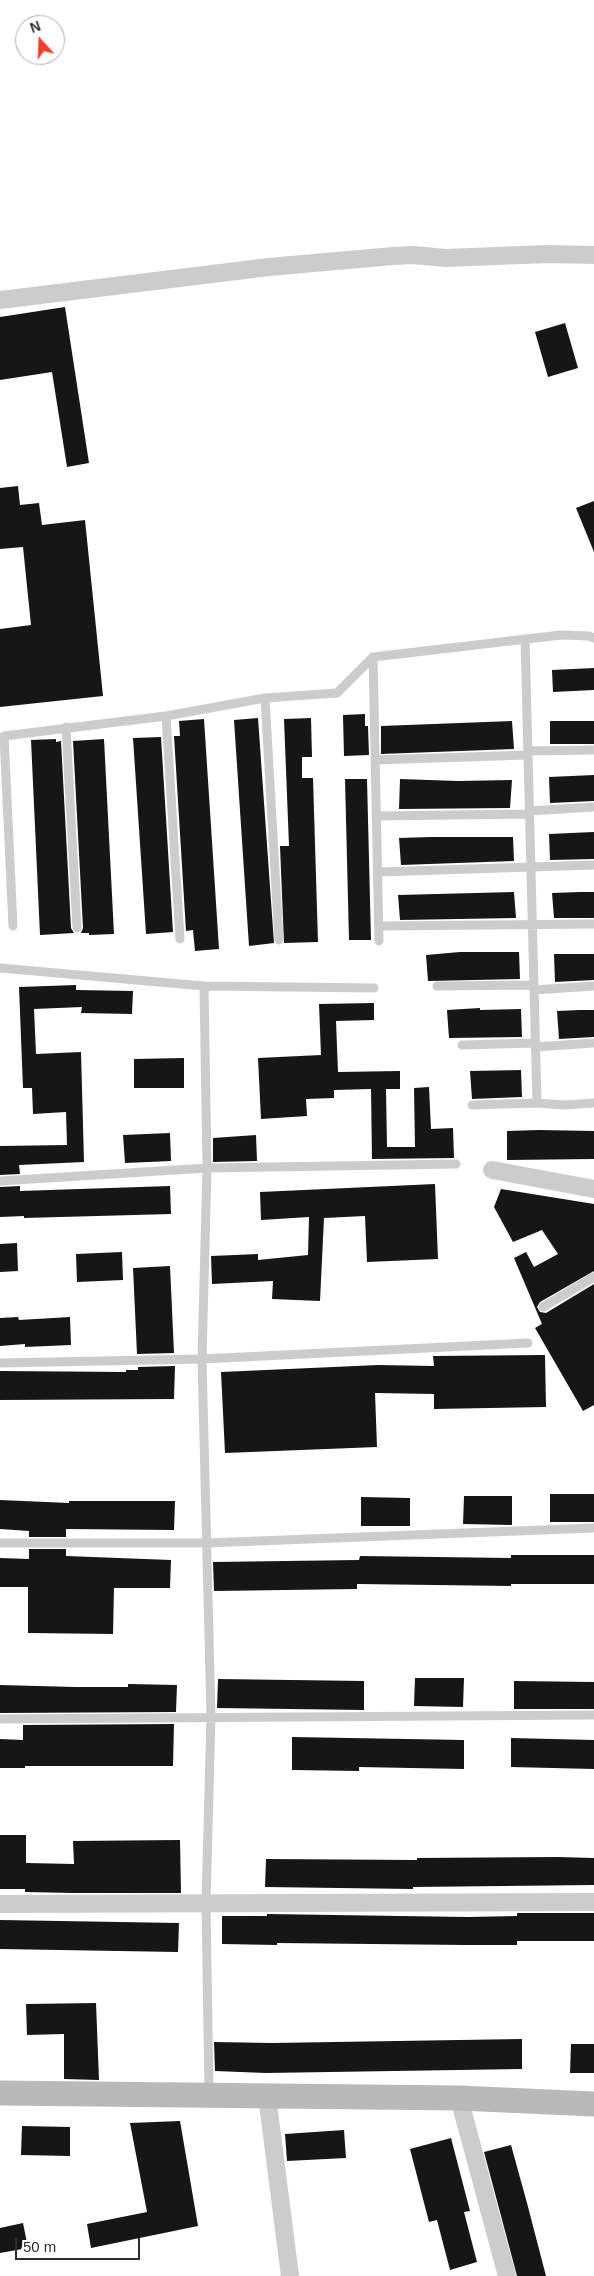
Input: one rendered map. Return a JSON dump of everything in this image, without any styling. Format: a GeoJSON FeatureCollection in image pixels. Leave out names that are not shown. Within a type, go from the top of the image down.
{"type":"FeatureCollection","features":[{"type":"Feature","properties":{"kind":"street"},"geometry":{"type":"LineString","coordinates":[[0,300],[239,270],[394,256],[414,255],[446,258],[548,254],[594,255]]}},
{"type":"Feature","properties":{"kind":"street"},"geometry":{"type":"LineString","coordinates":[[492,1170],[594,1189]]}},
{"type":"Feature","properties":{"kind":"street"},"geometry":{"type":"LineString","coordinates":[[0,1904],[594,1902]]}},
{"type":"Feature","properties":{"kind":"street"},"geometry":{"type":"LineString","coordinates":[[0,2093],[459,2098],[594,2104]]}},
{"type":"Feature","properties":{"kind":"street"},"geometry":{"type":"LineString","coordinates":[[267,2096],[290,2276]]}},
{"type":"Feature","properties":{"kind":"street"},"geometry":{"type":"LineString","coordinates":[[459,2098],[508,2276]]}},
{"type":"Feature","properties":{"kind":"lane"},"geometry":{"type":"LineString","coordinates":[[13,926],[4,736],[166,716],[265,698],[337,693],[373,658],[561,635],[589,636],[594,638]]}},
{"type":"Feature","properties":{"kind":"lane"},"geometry":{"type":"LineString","coordinates":[[525,639],[536,1103]]}},
{"type":"Feature","properties":{"kind":"lane"},"geometry":{"type":"LineString","coordinates":[[373,658],[380,941]]}},
{"type":"Feature","properties":{"kind":"lane"},"geometry":{"type":"LineString","coordinates":[[265,698],[279,940]]}},
{"type":"Feature","properties":{"kind":"lane"},"geometry":{"type":"LineString","coordinates":[[166,716],[180,939]]}},
{"type":"Feature","properties":{"kind":"lane"},"geometry":{"type":"LineString","coordinates":[[66,727],[77,928]]}},
{"type":"Feature","properties":{"kind":"lane"},"geometry":{"type":"LineString","coordinates":[[375,760],[594,750]]}},
{"type":"Feature","properties":{"kind":"lane"},"geometry":{"type":"LineString","coordinates":[[376,816],[529,812],[594,807]]}},
{"type":"Feature","properties":{"kind":"lane"},"geometry":{"type":"LineString","coordinates":[[378,872],[594,865]]}},
{"type":"Feature","properties":{"kind":"lane"},"geometry":{"type":"LineString","coordinates":[[379,926],[594,924]]}},
{"type":"Feature","properties":{"kind":"lane"},"geometry":{"type":"LineString","coordinates":[[0,968],[204,986],[374,988]]}},
{"type":"Feature","properties":{"kind":"lane"},"geometry":{"type":"LineString","coordinates":[[204,986],[207,1168],[202,1359],[211,1716],[206,1903],[210,2096]]}},
{"type":"Feature","properties":{"kind":"lane"},"geometry":{"type":"LineString","coordinates":[[437,986],[594,986]]}},
{"type":"Feature","properties":{"kind":"lane"},"geometry":{"type":"LineString","coordinates":[[462,1045],[594,1043]]}},
{"type":"Feature","properties":{"kind":"lane"},"geometry":{"type":"LineString","coordinates":[[472,1105],[594,1103]]}},
{"type":"Feature","properties":{"kind":"lane"},"geometry":{"type":"LineString","coordinates":[[0,1181],[207,1168],[456,1164]]}},
{"type":"Feature","properties":{"kind":"lane"},"geometry":{"type":"LineString","coordinates":[[543,1307],[594,1277]]}},
{"type":"Feature","properties":{"kind":"lane"},"geometry":{"type":"LineString","coordinates":[[0,1363],[202,1359],[528,1343]]}},
{"type":"Feature","properties":{"kind":"lane"},"geometry":{"type":"LineString","coordinates":[[0,1543],[206,1543],[594,1528]]}},
{"type":"Feature","properties":{"kind":"lane"},"geometry":{"type":"LineString","coordinates":[[0,1719],[211,1716],[594,1715]]}},
{"type":"Feature","properties":{"kind":"building"},"geometry":{"type":"Polygon","coordinates":[[[65,307],[89,463],[67,467],[52,372],[0,380],[0,317],[65,307]]]}},
{"type":"Feature","properties":{"kind":"building"},"geometry":{"type":"Polygon","coordinates":[[[565,323],[578,368],[548,377],[535,332],[565,323]]]}},
{"type":"Feature","properties":{"kind":"building"},"geometry":{"type":"Polygon","coordinates":[[[18,486],[20,505],[39,503],[42,525],[85,520],[103,696],[0,707],[0,629],[31,625],[23,547],[0,549],[0,488],[18,486]]]}},
{"type":"Feature","properties":{"kind":"building"},"geometry":{"type":"Polygon","coordinates":[[[594,501],[594,552],[576,508],[594,501]]]}},
{"type":"Feature","properties":{"kind":"building"},"geometry":{"type":"Polygon","coordinates":[[[594,668],[594,690],[553,692],[552,670],[594,668]]]}},
{"type":"Feature","properties":{"kind":"building"},"geometry":{"type":"Polygon","coordinates":[[[365,714],[365,726],[368,726],[369,755],[344,756],[343,715],[365,714]]]}},
{"type":"Feature","properties":{"kind":"building"},"geometry":{"type":"Polygon","coordinates":[[[258,718],[274,943],[249,946],[234,720],[258,718]]]}},
{"type":"Feature","properties":{"kind":"building"},"geometry":{"type":"Polygon","coordinates":[[[311,718],[312,757],[302,757],[302,778],[313,778],[318,942],[284,943],[280,846],[289,846],[284,719],[311,718]]]}},
{"type":"Feature","properties":{"kind":"building"},"geometry":{"type":"Polygon","coordinates":[[[204,719],[219,949],[195,951],[193,930],[186,931],[174,736],[180,736],[179,721],[204,719]]]}},
{"type":"Feature","properties":{"kind":"building"},"geometry":{"type":"Polygon","coordinates":[[[512,721],[514,749],[381,754],[381,726],[512,721]]]}},
{"type":"Feature","properties":{"kind":"building"},"geometry":{"type":"Polygon","coordinates":[[[550,721],[594,721],[594,744],[550,744],[550,721]]]}},
{"type":"Feature","properties":{"kind":"building"},"geometry":{"type":"Polygon","coordinates":[[[161,737],[173,932],[146,934],[133,738],[161,737]]]}},
{"type":"Feature","properties":{"kind":"building"},"geometry":{"type":"Polygon","coordinates":[[[56,739],[56,742],[61,741],[71,928],[74,933],[40,935],[31,740],[56,739]]]}},
{"type":"Feature","properties":{"kind":"building"},"geometry":{"type":"Polygon","coordinates":[[[104,739],[114,934],[89,935],[89,933],[81,933],[83,928],[73,741],[104,739]]]}},
{"type":"Feature","properties":{"kind":"building"},"geometry":{"type":"Polygon","coordinates":[[[594,775],[594,801],[550,803],[549,777],[594,775]]]}},
{"type":"Feature","properties":{"kind":"building"},"geometry":{"type":"Polygon","coordinates":[[[345,779],[367,779],[371,940],[349,940],[345,779]]]}},
{"type":"Feature","properties":{"kind":"building"},"geometry":{"type":"Polygon","coordinates":[[[400,779],[512,780],[510,808],[399,809],[400,779]]]}},
{"type":"Feature","properties":{"kind":"building"},"geometry":{"type":"Polygon","coordinates":[[[594,832],[594,859],[550,860],[549,834],[594,832]]]}},
{"type":"Feature","properties":{"kind":"building"},"geometry":{"type":"Polygon","coordinates":[[[513,837],[514,861],[401,865],[399,838],[513,837]]]}},
{"type":"Feature","properties":{"kind":"building"},"geometry":{"type":"Polygon","coordinates":[[[514,892],[516,918],[400,920],[398,895],[514,892]]]}},
{"type":"Feature","properties":{"kind":"building"},"geometry":{"type":"Polygon","coordinates":[[[594,892],[594,918],[554,918],[552,893],[594,892]]]}},
{"type":"Feature","properties":{"kind":"building"},"geometry":{"type":"Polygon","coordinates":[[[460,952],[519,952],[520,979],[428,981],[426,955],[460,952]]]}},
{"type":"Feature","properties":{"kind":"building"},"geometry":{"type":"Polygon","coordinates":[[[554,954],[594,954],[594,980],[555,982],[554,954]]]}},
{"type":"Feature","properties":{"kind":"building"},"geometry":{"type":"Polygon","coordinates":[[[76,985],[76,990],[133,991],[132,1014],[81,1013],[82,1007],[34,1009],[36,1054],[81,1052],[84,1162],[19,1165],[20,1174],[0,1175],[0,1146],[67,1145],[66,1112],[33,1114],[32,1088],[23,1088],[19,987],[76,985]]]}},
{"type":"Feature","properties":{"kind":"building"},"geometry":{"type":"Polygon","coordinates":[[[374,1003],[374,1020],[336,1021],[338,1072],[400,1071],[400,1089],[386,1089],[387,1147],[415,1147],[414,1088],[429,1087],[431,1129],[453,1128],[454,1158],[372,1159],[371,1089],[334,1090],[334,1098],[306,1099],[307,1116],[261,1119],[258,1058],[321,1055],[319,1004],[374,1003]]]}},
{"type":"Feature","properties":{"kind":"building"},"geometry":{"type":"Polygon","coordinates":[[[480,1008],[480,1010],[521,1009],[522,1037],[449,1038],[447,1010],[480,1008]]]}},
{"type":"Feature","properties":{"kind":"building"},"geometry":{"type":"Polygon","coordinates":[[[594,1010],[594,1037],[559,1039],[557,1011],[594,1010]]]}},
{"type":"Feature","properties":{"kind":"building"},"geometry":{"type":"Polygon","coordinates":[[[184,1058],[184,1088],[134,1088],[134,1059],[184,1058]]]}},
{"type":"Feature","properties":{"kind":"building"},"geometry":{"type":"Polygon","coordinates":[[[521,1070],[522,1097],[472,1099],[470,1071],[521,1070]]]}},
{"type":"Feature","properties":{"kind":"building"},"geometry":{"type":"Polygon","coordinates":[[[507,1131],[594,1131],[594,1159],[507,1160],[507,1131]]]}},
{"type":"Feature","properties":{"kind":"building"},"geometry":{"type":"Polygon","coordinates":[[[170,1133],[171,1161],[125,1163],[123,1135],[170,1133]]]}},
{"type":"Feature","properties":{"kind":"building"},"geometry":{"type":"Polygon","coordinates":[[[256,1135],[257,1161],[213,1162],[213,1138],[256,1135]]]}},
{"type":"Feature","properties":{"kind":"building"},"geometry":{"type":"Polygon","coordinates":[[[435,1184],[438,1259],[367,1262],[365,1216],[324,1218],[320,1301],[272,1299],[273,1281],[212,1284],[211,1256],[258,1254],[258,1260],[308,1255],[309,1217],[261,1220],[260,1192],[435,1184]]]}},
{"type":"Feature","properties":{"kind":"building"},"geometry":{"type":"Polygon","coordinates":[[[20,1186],[20,1191],[170,1186],[171,1214],[0,1217],[0,1187],[20,1186]]]}},
{"type":"Feature","properties":{"kind":"building"},"geometry":{"type":"Polygon","coordinates":[[[501,1189],[594,1204],[594,1271],[540,1302],[537,1307],[540,1312],[546,1313],[594,1284],[594,1405],[583,1411],[535,1328],[542,1324],[514,1258],[526,1252],[534,1267],[558,1254],[542,1230],[513,1242],[494,1207],[501,1189]]]}},
{"type":"Feature","properties":{"kind":"building"},"geometry":{"type":"Polygon","coordinates":[[[17,1243],[18,1271],[0,1272],[0,1244],[17,1243]]]}},
{"type":"Feature","properties":{"kind":"building"},"geometry":{"type":"Polygon","coordinates":[[[122,1252],[123,1280],[77,1282],[76,1254],[122,1252]]]}},
{"type":"Feature","properties":{"kind":"building"},"geometry":{"type":"Polygon","coordinates":[[[170,1266],[174,1353],[137,1354],[133,1268],[170,1266]]]}},
{"type":"Feature","properties":{"kind":"building"},"geometry":{"type":"Polygon","coordinates":[[[18,1317],[19,1320],[70,1317],[71,1345],[25,1347],[25,1344],[0,1346],[0,1318],[18,1317]]]}},
{"type":"Feature","properties":{"kind":"building"},"geometry":{"type":"Polygon","coordinates":[[[545,1355],[546,1407],[434,1409],[434,1394],[375,1393],[377,1447],[225,1453],[221,1372],[378,1365],[434,1366],[433,1356],[545,1355]]]}},
{"type":"Feature","properties":{"kind":"building"},"geometry":{"type":"Polygon","coordinates":[[[175,1366],[174,1399],[0,1400],[0,1371],[126,1372],[126,1370],[138,1370],[138,1367],[175,1366]]]}},
{"type":"Feature","properties":{"kind":"building"},"geometry":{"type":"Polygon","coordinates":[[[550,1494],[594,1494],[594,1522],[550,1522],[550,1494]]]}},
{"type":"Feature","properties":{"kind":"building"},"geometry":{"type":"Polygon","coordinates":[[[464,1496],[512,1496],[512,1525],[463,1524],[464,1496]]]}},
{"type":"Feature","properties":{"kind":"building"},"geometry":{"type":"Polygon","coordinates":[[[361,1497],[410,1498],[410,1526],[361,1526],[361,1497]]]}},
{"type":"Feature","properties":{"kind":"building"},"geometry":{"type":"Polygon","coordinates":[[[0,1500],[69,1503],[69,1501],[175,1501],[174,1530],[66,1529],[66,1537],[29,1537],[29,1531],[0,1529],[0,1500]]]}},
{"type":"Feature","properties":{"kind":"building"},"geometry":{"type":"Polygon","coordinates":[[[29,1549],[66,1549],[66,1556],[171,1560],[170,1588],[114,1588],[113,1634],[28,1633],[28,1587],[0,1587],[0,1558],[29,1559],[29,1549]]]}},
{"type":"Feature","properties":{"kind":"building"},"geometry":{"type":"Polygon","coordinates":[[[511,1555],[594,1555],[594,1584],[511,1584],[511,1586],[357,1584],[357,1589],[214,1591],[213,1562],[359,1560],[360,1556],[511,1558],[511,1555]]]}},
{"type":"Feature","properties":{"kind":"building"},"geometry":{"type":"Polygon","coordinates":[[[415,1678],[464,1678],[463,1707],[414,1706],[415,1678]]]}},
{"type":"Feature","properties":{"kind":"building"},"geometry":{"type":"Polygon","coordinates":[[[218,1679],[364,1681],[364,1710],[217,1708],[218,1679]]]}},
{"type":"Feature","properties":{"kind":"building"},"geometry":{"type":"Polygon","coordinates":[[[514,1681],[594,1682],[594,1709],[514,1709],[514,1681]]]}},
{"type":"Feature","properties":{"kind":"building"},"geometry":{"type":"Polygon","coordinates":[[[128,1684],[177,1685],[176,1712],[0,1713],[0,1685],[128,1687],[128,1684]]]}},
{"type":"Feature","properties":{"kind":"building"},"geometry":{"type":"Polygon","coordinates":[[[174,1724],[173,1766],[25,1766],[25,1768],[0,1768],[0,1739],[23,1740],[23,1725],[174,1724]]]}},
{"type":"Feature","properties":{"kind":"building"},"geometry":{"type":"Polygon","coordinates":[[[292,1737],[464,1740],[464,1769],[359,1767],[359,1771],[292,1770],[292,1737]]]}},
{"type":"Feature","properties":{"kind":"building"},"geometry":{"type":"Polygon","coordinates":[[[511,1738],[594,1740],[594,1769],[511,1767],[511,1738]]]}},
{"type":"Feature","properties":{"kind":"building"},"geometry":{"type":"Polygon","coordinates":[[[0,1835],[26,1835],[26,1863],[74,1864],[73,1841],[180,1840],[181,1893],[25,1892],[25,1889],[0,1889],[0,1835]]]}},
{"type":"Feature","properties":{"kind":"building"},"geometry":{"type":"Polygon","coordinates":[[[417,1858],[594,1858],[594,1885],[413,1887],[413,1889],[265,1887],[266,1859],[417,1860],[417,1858]]]}},
{"type":"Feature","properties":{"kind":"building"},"geometry":{"type":"Polygon","coordinates":[[[517,1913],[594,1913],[594,1941],[517,1941],[517,1945],[222,1944],[222,1916],[267,1916],[267,1914],[468,1917],[517,1916],[517,1913]]]}},
{"type":"Feature","properties":{"kind":"building"},"geometry":{"type":"Polygon","coordinates":[[[0,1920],[179,1923],[178,1952],[0,1949],[0,1920]]]}},
{"type":"Feature","properties":{"kind":"building"},"geometry":{"type":"Polygon","coordinates":[[[96,2003],[99,2080],[64,2079],[64,2034],[27,2035],[26,2004],[96,2003]]]}},
{"type":"Feature","properties":{"kind":"building"},"geometry":{"type":"Polygon","coordinates":[[[522,2039],[522,2069],[266,2073],[215,2071],[214,2042],[272,2043],[522,2039]]]}},
{"type":"Feature","properties":{"kind":"building"},"geometry":{"type":"Polygon","coordinates":[[[571,2044],[594,2044],[594,2073],[570,2073],[571,2044]]]}},
{"type":"Feature","properties":{"kind":"building"},"geometry":{"type":"Polygon","coordinates":[[[180,2121],[198,2226],[91,2248],[87,2224],[147,2212],[130,2123],[180,2121]]]}},
{"type":"Feature","properties":{"kind":"building"},"geometry":{"type":"Polygon","coordinates":[[[22,2126],[70,2127],[70,2156],[21,2155],[22,2126]]]}},
{"type":"Feature","properties":{"kind":"building"},"geometry":{"type":"Polygon","coordinates":[[[344,2130],[346,2158],[287,2161],[285,2134],[344,2130]]]}},
{"type":"Feature","properties":{"kind":"building"},"geometry":{"type":"Polygon","coordinates":[[[451,2138],[470,2211],[464,2212],[477,2262],[450,2270],[437,2220],[429,2222],[410,2149],[451,2138]]]}},
{"type":"Feature","properties":{"kind":"building"},"geometry":{"type":"Polygon","coordinates":[[[511,2145],[546,2276],[517,2276],[484,2152],[511,2145]]]}},
{"type":"Feature","properties":{"kind":"building"},"geometry":{"type":"Polygon","coordinates":[[[23,2223],[28,2248],[0,2253],[0,2228],[23,2223]]]}}]}
